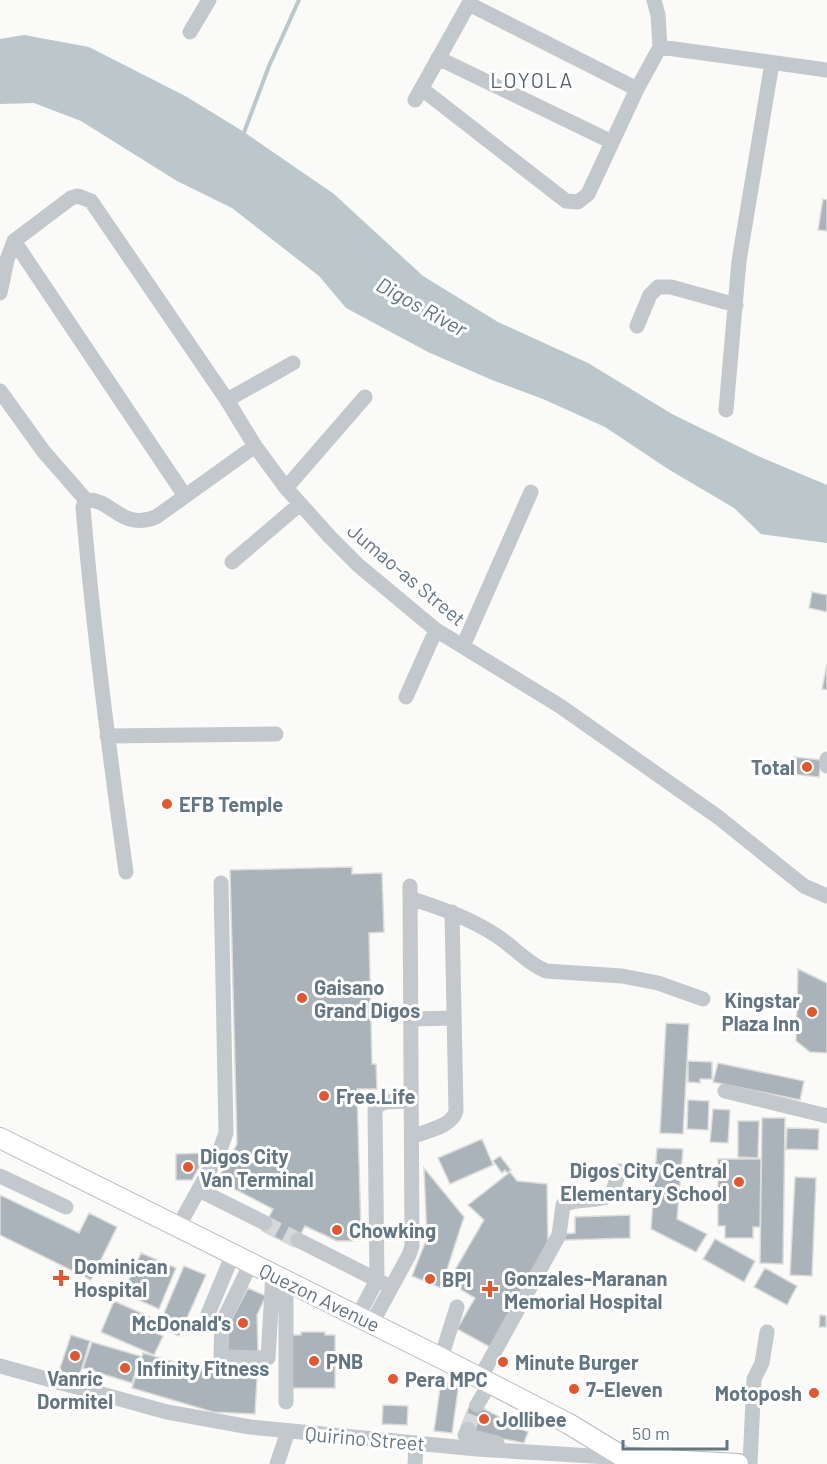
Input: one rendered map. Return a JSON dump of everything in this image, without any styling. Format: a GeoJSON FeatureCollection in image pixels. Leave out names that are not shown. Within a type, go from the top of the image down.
{"type":"FeatureCollection","features":[{"type":"Feature","properties":{"kind":"main road","name":"Quezon Avenue"},"geometry":{"type":"LineString","coordinates":[[0,1138],[485,1380],[632,1461]]}},
{"type":"Feature","properties":{"kind":"main road","name":"Quirino Street"},"geometry":{"type":"LineString","coordinates":[[632,1461],[738,1464]]}},
{"type":"Feature","properties":{"kind":"street"},"geometry":{"type":"LineString","coordinates":[[190,32],[209,0]]}},
{"type":"Feature","properties":{"kind":"street"},"geometry":{"type":"LineString","coordinates":[[637,89],[470,2],[418,95],[569,202],[578,202],[588,194],[637,89],[660,47],[658,15],[654,0]]}},
{"type":"Feature","properties":{"kind":"street"},"geometry":{"type":"LineString","coordinates":[[660,47],[827,70]]}},
{"type":"Feature","properties":{"kind":"street"},"geometry":{"type":"LineString","coordinates":[[438,58],[612,142]]}},
{"type":"Feature","properties":{"kind":"street"},"geometry":{"type":"LineString","coordinates":[[726,410],[739,261],[772,63]]}},
{"type":"Feature","properties":{"kind":"street","name":"Jumao-as Street"},"geometry":{"type":"LineString","coordinates":[[14,241],[70,198],[78,196],[91,201],[227,400],[255,446],[286,488],[358,565],[436,630],[560,706],[718,817],[804,886],[827,896]]}},
{"type":"Feature","properties":{"kind":"street"},"geometry":{"type":"LineString","coordinates":[[0,293],[7,260],[14,241]]}},
{"type":"Feature","properties":{"kind":"street"},"geometry":{"type":"LineString","coordinates":[[14,241],[185,496]]}},
{"type":"Feature","properties":{"kind":"street"},"geometry":{"type":"LineString","coordinates":[[637,326],[650,295],[658,287],[671,287],[736,304]]}},
{"type":"Feature","properties":{"kind":"street"},"geometry":{"type":"LineString","coordinates":[[227,400],[294,363]]}},
{"type":"Feature","properties":{"kind":"street"},"geometry":{"type":"LineString","coordinates":[[0,391],[44,452],[86,500],[96,500],[130,519],[144,520],[156,517],[255,446]]}},
{"type":"Feature","properties":{"kind":"street"},"geometry":{"type":"LineString","coordinates":[[286,488],[365,397]]}},
{"type":"Feature","properties":{"kind":"street"},"geometry":{"type":"LineString","coordinates":[[463,646],[531,492]]}},
{"type":"Feature","properties":{"kind":"street"},"geometry":{"type":"LineString","coordinates":[[86,500],[83,507],[89,577],[107,736],[126,872]]}},
{"type":"Feature","properties":{"kind":"street"},"geometry":{"type":"LineString","coordinates":[[232,562],[300,504]]}},
{"type":"Feature","properties":{"kind":"street"},"geometry":{"type":"LineString","coordinates":[[406,697],[436,630]]}},
{"type":"Feature","properties":{"kind":"street"},"geometry":{"type":"LineString","coordinates":[[107,736],[276,734]]}},
{"type":"Feature","properties":{"kind":"street"},"geometry":{"type":"LineString","coordinates":[[827,759],[827,766]]}},
{"type":"Feature","properties":{"kind":"street"},"geometry":{"type":"LineString","coordinates":[[178,1227],[218,1155],[226,1133],[221,883]]}},
{"type":"Feature","properties":{"kind":"street"},"geometry":{"type":"LineString","coordinates":[[365,1320],[391,1288],[412,1246],[410,892],[477,923],[518,950],[536,967],[546,971],[622,976],[658,983],[703,999]]}},
{"type":"Feature","properties":{"kind":"street"},"geometry":{"type":"LineString","coordinates":[[412,1137],[455,1117],[452,912]]}},
{"type":"Feature","properties":{"kind":"street"},"geometry":{"type":"LineString","coordinates":[[411,1019],[454,1018]]}},
{"type":"Feature","properties":{"kind":"street"},"geometry":{"type":"LineString","coordinates":[[725,1091],[827,1116]]}},
{"type":"Feature","properties":{"kind":"street"},"geometry":{"type":"LineString","coordinates":[[365,1320],[377,1280],[375,1109],[385,1102],[411,1101]]}},
{"type":"Feature","properties":{"kind":"street"},"geometry":{"type":"LineString","coordinates":[[477,1405],[485,1380],[559,1235],[563,1205],[573,1200],[606,1198],[612,1195],[619,1172]]}},
{"type":"Feature","properties":{"kind":"street"},"geometry":{"type":"LineString","coordinates":[[0,1176],[66,1207]]}},
{"type":"Feature","properties":{"kind":"street"},"geometry":{"type":"LineString","coordinates":[[199,1190],[265,1223]]}},
{"type":"Feature","properties":{"kind":"street"},"geometry":{"type":"LineString","coordinates":[[298,1240],[391,1288]]}},
{"type":"Feature","properties":{"kind":"street"},"geometry":{"type":"LineString","coordinates":[[208,1314],[233,1254]]}},
{"type":"Feature","properties":{"kind":"street"},"geometry":{"type":"LineString","coordinates":[[251,1263],[222,1323],[221,1357],[268,1358],[280,1277]]}},
{"type":"Feature","properties":{"kind":"street"},"geometry":{"type":"LineString","coordinates":[[280,1277],[286,1402]]}},
{"type":"Feature","properties":{"kind":"street"},"geometry":{"type":"LineString","coordinates":[[441,1358],[457,1307]]}},
{"type":"Feature","properties":{"kind":"street"},"geometry":{"type":"LineString","coordinates":[[750,1464],[754,1379],[762,1363],[766,1332]]}},
{"type":"Feature","properties":{"kind":"street","name":"Quirino Street"},"geometry":{"type":"LineString","coordinates":[[0,1366],[167,1412],[250,1427],[541,1457],[632,1461]]}},
{"type":"Feature","properties":{"kind":"street"},"geometry":{"type":"LineString","coordinates":[[468,1429],[465,1435],[541,1457]]}},
{"type":"Feature","properties":{"kind":"street"},"geometry":{"type":"LineString","coordinates":[[277,1464],[288,1431]]}},
{"type":"Feature","properties":{"kind":"street"},"geometry":{"type":"LineString","coordinates":[[415,1464],[416,1443]]}},
{"type":"Feature","properties":{"kind":"water","name":"Digos River"},"geometry":{"type":"Polygon","coordinates":[[[24,35],[89,47],[187,97],[244,132],[334,194],[423,276],[498,322],[588,363],[672,414],[758,456],[827,485],[827,543],[761,534],[734,508],[668,469],[605,427],[428,352],[346,308],[319,276],[232,208],[177,181],[81,121],[34,103],[0,104],[0,39],[24,35]]]}},
{"type":"Feature","properties":{"kind":"building"},"geometry":{"type":"Polygon","coordinates":[[[823,199],[827,200],[827,231],[818,230],[823,199]]]}},
{"type":"Feature","properties":{"kind":"building"},"geometry":{"type":"Polygon","coordinates":[[[812,592],[827,595],[827,612],[809,608],[812,592]]]}},
{"type":"Feature","properties":{"kind":"building"},"geometry":{"type":"Polygon","coordinates":[[[827,664],[827,690],[822,689],[827,664]]]}},
{"type":"Feature","properties":{"kind":"building","name":"Total"},"geometry":{"type":"Polygon","coordinates":[[[794,757],[821,760],[819,777],[792,774],[794,757]]]}},
{"type":"Feature","properties":{"kind":"building","name":"Gaisano Grand Digos"},"geometry":{"type":"Polygon","coordinates":[[[352,867],[352,874],[382,873],[384,932],[369,933],[372,1064],[376,1064],[377,1089],[357,1089],[361,1233],[354,1241],[337,1241],[305,1226],[294,1247],[262,1231],[273,1209],[217,1180],[237,1144],[230,870],[352,867]]]}},
{"type":"Feature","properties":{"kind":"building","name":"Kingstar Plaza Inn"},"geometry":{"type":"Polygon","coordinates":[[[798,969],[827,983],[827,1053],[810,1052],[796,1041],[798,969]]]}},
{"type":"Feature","properties":{"kind":"building"},"geometry":{"type":"Polygon","coordinates":[[[666,1023],[689,1024],[683,1134],[660,1133],[666,1023]]]}},
{"type":"Feature","properties":{"kind":"building"},"geometry":{"type":"Polygon","coordinates":[[[688,1061],[712,1062],[712,1079],[700,1079],[700,1083],[688,1082],[688,1061]]]}},
{"type":"Feature","properties":{"kind":"building"},"geometry":{"type":"Polygon","coordinates":[[[718,1063],[804,1081],[800,1100],[713,1082],[718,1063]]]}},
{"type":"Feature","properties":{"kind":"building"},"geometry":{"type":"Polygon","coordinates":[[[688,1100],[709,1101],[708,1130],[687,1129],[688,1100]]]}},
{"type":"Feature","properties":{"kind":"building"},"geometry":{"type":"Polygon","coordinates":[[[713,1109],[730,1110],[728,1143],[710,1142],[713,1109]]]}},
{"type":"Feature","properties":{"kind":"building"},"geometry":{"type":"Polygon","coordinates":[[[762,1118],[785,1118],[783,1264],[760,1263],[762,1118]]]}},
{"type":"Feature","properties":{"kind":"building"},"geometry":{"type":"Polygon","coordinates":[[[738,1121],[759,1121],[758,1158],[738,1157],[738,1121]]]}},
{"type":"Feature","properties":{"kind":"building"},"geometry":{"type":"Polygon","coordinates":[[[787,1128],[819,1129],[818,1150],[786,1149],[787,1128]]]}},
{"type":"Feature","properties":{"kind":"building"},"geometry":{"type":"Polygon","coordinates":[[[482,1139],[493,1165],[450,1184],[438,1158],[482,1139]]]}},
{"type":"Feature","properties":{"kind":"building"},"geometry":{"type":"Polygon","coordinates":[[[657,1148],[683,1149],[677,1219],[707,1234],[696,1252],[651,1229],[657,1148]]]}},
{"type":"Feature","properties":{"kind":"building","name":"Digos City Van Terminal"},"geometry":{"type":"Polygon","coordinates":[[[207,1153],[192,1180],[176,1180],[176,1154],[207,1153]]]}},
{"type":"Feature","properties":{"kind":"building"},"geometry":{"type":"Polygon","coordinates":[[[500,1156],[511,1170],[507,1173],[505,1170],[502,1173],[493,1161],[500,1156]]]}},
{"type":"Feature","properties":{"kind":"building"},"geometry":{"type":"Polygon","coordinates":[[[718,1159],[761,1159],[760,1227],[753,1227],[753,1238],[725,1238],[725,1226],[718,1226],[718,1159]]]}},
{"type":"Feature","properties":{"kind":"building"},"geometry":{"type":"Polygon","coordinates":[[[424,1168],[464,1217],[441,1288],[412,1276],[427,1238],[424,1168]]]}},
{"type":"Feature","properties":{"kind":"building"},"geometry":{"type":"Polygon","coordinates":[[[510,1172],[517,1181],[547,1184],[548,1244],[490,1347],[457,1329],[475,1298],[448,1282],[484,1220],[468,1205],[510,1172]]]}},
{"type":"Feature","properties":{"kind":"building"},"geometry":{"type":"Polygon","coordinates":[[[795,1177],[816,1178],[812,1276],[790,1275],[795,1177]]]}},
{"type":"Feature","properties":{"kind":"building"},"geometry":{"type":"Polygon","coordinates":[[[0,1195],[79,1233],[89,1213],[117,1227],[91,1280],[0,1235],[0,1195]]]}},
{"type":"Feature","properties":{"kind":"building"},"geometry":{"type":"Polygon","coordinates":[[[630,1215],[630,1238],[565,1240],[565,1234],[575,1233],[575,1217],[630,1215]]]}},
{"type":"Feature","properties":{"kind":"building"},"geometry":{"type":"Polygon","coordinates":[[[715,1239],[755,1261],[744,1282],[703,1259],[715,1239]]]}},
{"type":"Feature","properties":{"kind":"building"},"geometry":{"type":"Polygon","coordinates":[[[141,1253],[176,1268],[159,1309],[123,1293],[141,1253]]]}},
{"type":"Feature","properties":{"kind":"building"},"geometry":{"type":"Polygon","coordinates":[[[184,1266],[206,1275],[179,1336],[158,1327],[184,1266]]]}},
{"type":"Feature","properties":{"kind":"building"},"geometry":{"type":"Polygon","coordinates":[[[765,1268],[797,1286],[787,1305],[754,1287],[765,1268]]]}},
{"type":"Feature","properties":{"kind":"building","name":"McDonald's"},"geometry":{"type":"Polygon","coordinates":[[[248,1288],[266,1296],[257,1315],[258,1353],[225,1352],[225,1332],[248,1288]]]}},
{"type":"Feature","properties":{"kind":"building"},"geometry":{"type":"Polygon","coordinates":[[[114,1301],[159,1321],[154,1332],[163,1336],[154,1355],[101,1332],[114,1301]]]}},
{"type":"Feature","properties":{"kind":"building"},"geometry":{"type":"Polygon","coordinates":[[[820,1315],[826,1316],[826,1327],[819,1327],[820,1315]]]}},
{"type":"Feature","properties":{"kind":"building","name":"PNB"},"geometry":{"type":"Polygon","coordinates":[[[301,1332],[325,1332],[325,1335],[335,1335],[335,1388],[292,1388],[292,1335],[301,1335],[301,1332]]]}},
{"type":"Feature","properties":{"kind":"building","name":"Vanric Dormitel"},"geometry":{"type":"Polygon","coordinates":[[[71,1335],[90,1341],[79,1377],[59,1371],[71,1335]]]}},
{"type":"Feature","properties":{"kind":"building"},"geometry":{"type":"Polygon","coordinates":[[[92,1342],[140,1356],[132,1383],[83,1368],[92,1342]]]}},
{"type":"Feature","properties":{"kind":"building"},"geometry":{"type":"Polygon","coordinates":[[[143,1353],[223,1376],[257,1378],[255,1414],[213,1412],[132,1388],[143,1353]]]}},
{"type":"Feature","properties":{"kind":"building"},"geometry":{"type":"Polygon","coordinates":[[[441,1381],[459,1383],[452,1433],[434,1431],[441,1381]]]}},
{"type":"Feature","properties":{"kind":"building","name":"Jollibee"},"geometry":{"type":"Polygon","coordinates":[[[471,1402],[528,1432],[524,1443],[483,1435],[461,1426],[471,1402]]]}},
{"type":"Feature","properties":{"kind":"building"},"geometry":{"type":"Polygon","coordinates":[[[383,1405],[408,1406],[407,1425],[382,1424],[383,1405]]]}},
{"type":"Feature","properties":{"kind":"waterway"},"geometry":{"type":"LineString","coordinates":[[243,135],[269,66],[299,0]]}},
{"type":"Feature","properties":{"kind":"tunnel"},"geometry":{"type":"LineString","coordinates":[[265,1223],[298,1240]]}},
{"type":"Feature","properties":{"kind":"tunnel"},"geometry":{"type":"LineString","coordinates":[[468,1429],[477,1405]]}},
{"type":"Feature","properties":{"kind":"place","name":"Total"},"geometry":{"type":"Point","coordinates":[807,767]}},
{"type":"Feature","properties":{"kind":"place","name":"EFB Temple"},"geometry":{"type":"Point","coordinates":[167,804]}},
{"type":"Feature","properties":{"kind":"place","name":"Gaisano Grand Digos"},"geometry":{"type":"Point","coordinates":[302,998]}},
{"type":"Feature","properties":{"kind":"place","name":"Kingstar Plaza Inn"},"geometry":{"type":"Point","coordinates":[812,1012]}},
{"type":"Feature","properties":{"kind":"place","name":"Free.Life"},"geometry":{"type":"Point","coordinates":[324,1096]}},
{"type":"Feature","properties":{"kind":"place","name":"Digos City Van Terminal"},"geometry":{"type":"Point","coordinates":[188,1167]}},
{"type":"Feature","properties":{"kind":"place","name":"Digos City Central Elementary School"},"geometry":{"type":"Point","coordinates":[739,1182]}},
{"type":"Feature","properties":{"kind":"place","name":"Chowking"},"geometry":{"type":"Point","coordinates":[337,1230]}},
{"type":"Feature","properties":{"kind":"place","name":"Dominican Hospital"},"geometry":{"type":"Point","coordinates":[61,1278]}},
{"type":"Feature","properties":{"kind":"place","name":"BPI"},"geometry":{"type":"Point","coordinates":[430,1279]}},
{"type":"Feature","properties":{"kind":"place","name":"Gonzales-Maranan Memorial Hospital"},"geometry":{"type":"Point","coordinates":[490,1289]}},
{"type":"Feature","properties":{"kind":"place","name":"McDonald's"},"geometry":{"type":"Point","coordinates":[243,1323]}},
{"type":"Feature","properties":{"kind":"place","name":"Vanric Dormitel"},"geometry":{"type":"Point","coordinates":[75,1356]}},
{"type":"Feature","properties":{"kind":"place","name":"PNB"},"geometry":{"type":"Point","coordinates":[314,1361]}},
{"type":"Feature","properties":{"kind":"place","name":"Minute Burger"},"geometry":{"type":"Point","coordinates":[503,1362]}},
{"type":"Feature","properties":{"kind":"place","name":"Infinity Fitness"},"geometry":{"type":"Point","coordinates":[125,1368]}},
{"type":"Feature","properties":{"kind":"place","name":"Pera MPC"},"geometry":{"type":"Point","coordinates":[393,1379]}},
{"type":"Feature","properties":{"kind":"place","name":"7-Eleven"},"geometry":{"type":"Point","coordinates":[574,1389]}},
{"type":"Feature","properties":{"kind":"place","name":"Motoposh"},"geometry":{"type":"Point","coordinates":[814,1393]}},
{"type":"Feature","properties":{"kind":"place","name":"Jollibee"},"geometry":{"type":"Point","coordinates":[484,1419]}},
{"type":"Feature","properties":{"kind":"district","name":"LOYOLA"},"geometry":{"type":"Point","coordinates":[532,79]}}]}
